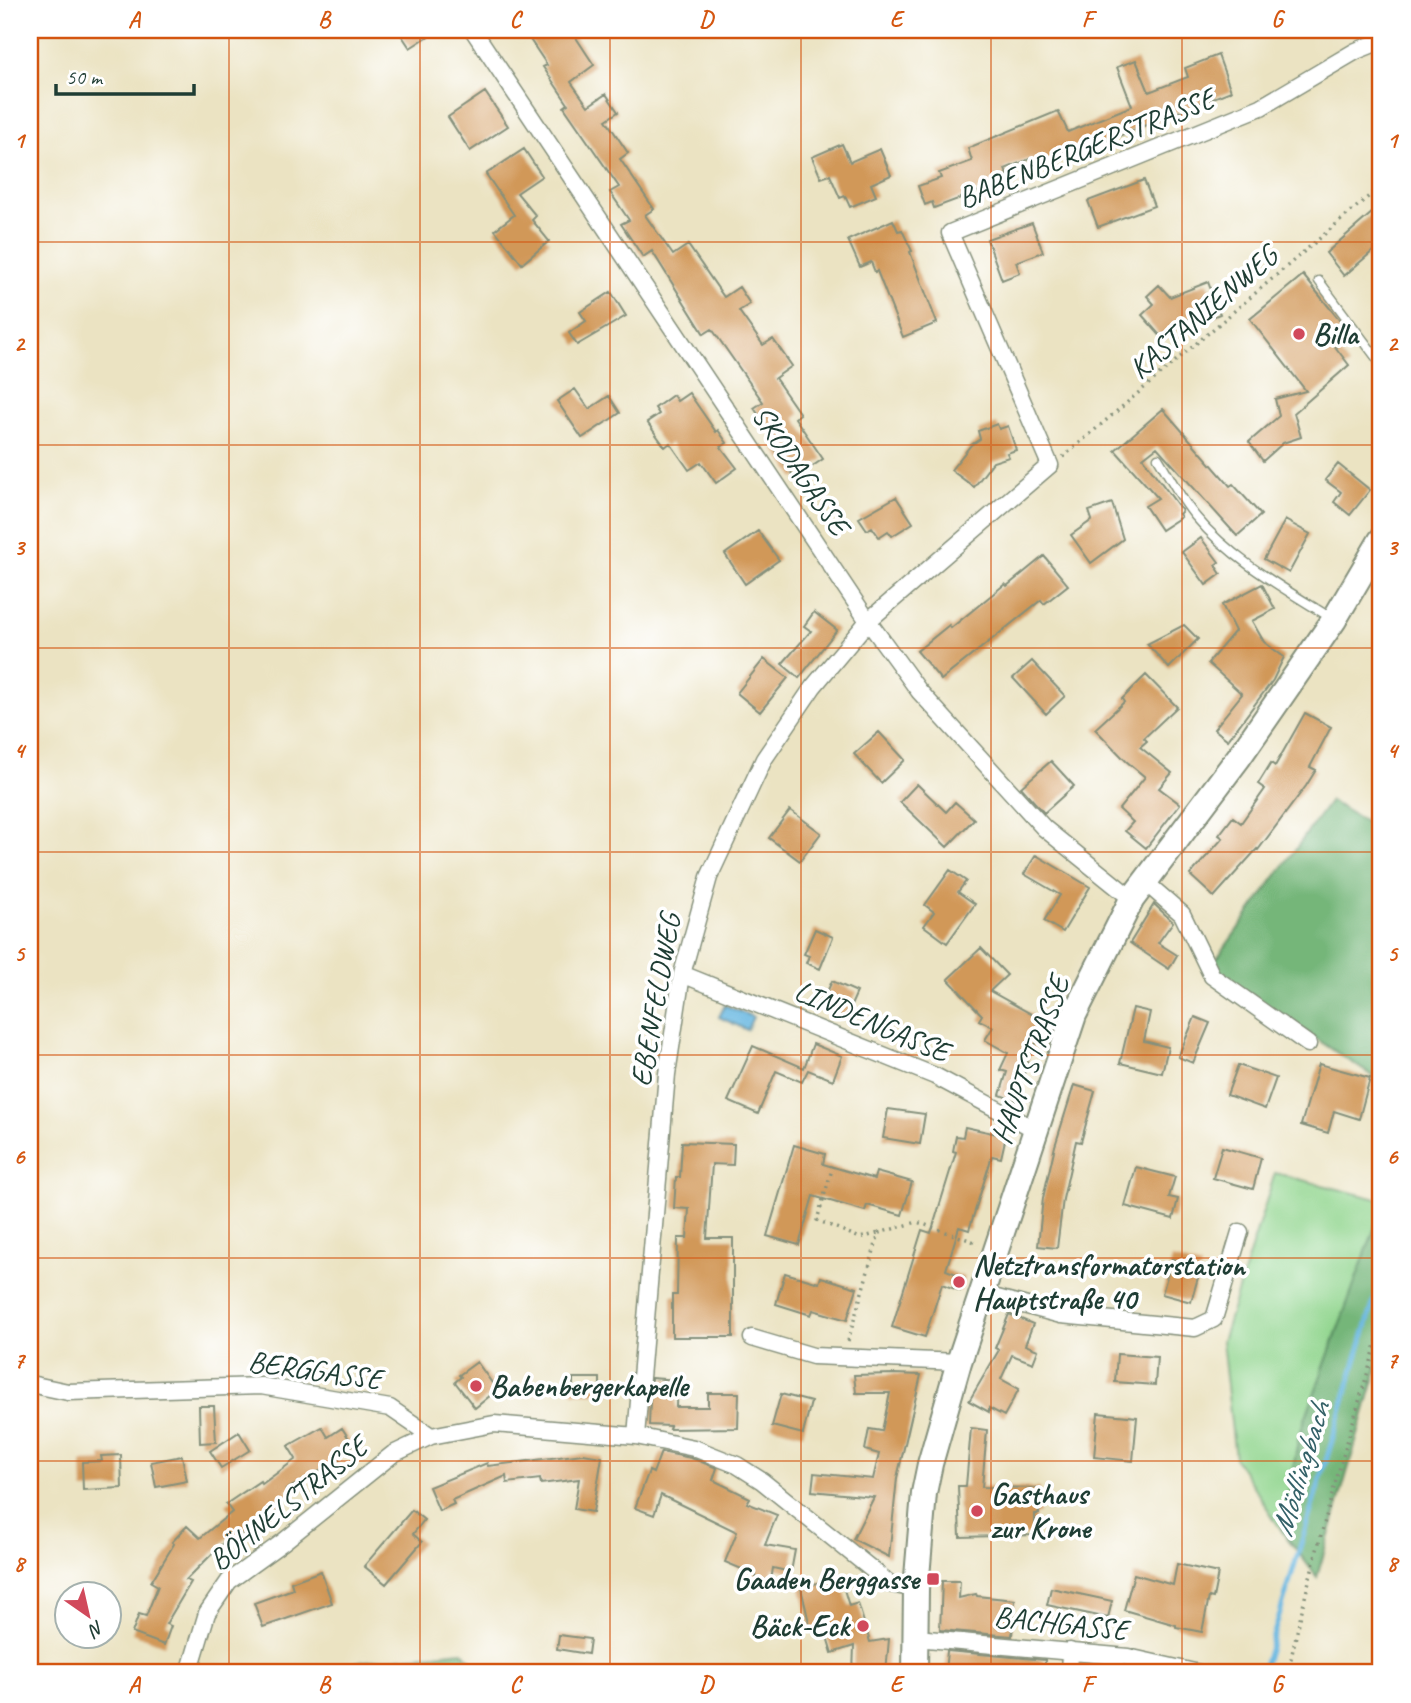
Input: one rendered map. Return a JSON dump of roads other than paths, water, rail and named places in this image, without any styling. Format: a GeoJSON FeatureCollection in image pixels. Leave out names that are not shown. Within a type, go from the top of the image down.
{"type":"FeatureCollection","features":[{"type":"Feature","properties":{"kind":"main road","name":"HAUPTSTRASSE"},"geometry":{"type":"LineString","coordinates":[[915,1673],[916,1589],[924,1493],[959,1362],[1074,1015],[1138,891],[1239,757],[1334,620],[1381,540]]}},
{"type":"Feature","properties":{"kind":"street","name":"SKODAGASSE"},"geometry":{"type":"LineString","coordinates":[[473,30],[868,621],[919,691],[1044,828],[1138,891],[1182,914],[1212,976],[1308,1044]]}},
{"type":"Feature","properties":{"kind":"street","name":"BABENBERGERSTRASSE"},"geometry":{"type":"LineString","coordinates":[[868,621],[1050,466],[950,233],[1261,107],[1356,51],[1381,41]]}},
{"type":"Feature","properties":{"kind":"street","name":"EBENFELDWEG"},"geometry":{"type":"LineString","coordinates":[[636,1436],[667,1074],[682,974],[709,877],[764,760],[813,687],[868,621]]}},
{"type":"Feature","properties":{"kind":"street","name":"LINDENGASSE"},"geometry":{"type":"LineString","coordinates":[[682,974],[935,1076],[1036,1130]]}},
{"type":"Feature","properties":{"kind":"street"},"geometry":{"type":"LineString","coordinates":[[982,1294],[1061,1315],[1195,1328],[1214,1318],[1240,1232]]}},
{"type":"Feature","properties":{"kind":"street"},"geometry":{"type":"LineString","coordinates":[[752,1338],[813,1356],[959,1362]]}},
{"type":"Feature","properties":{"kind":"street","name":"BERGGASSE"},"geometry":{"type":"LineString","coordinates":[[30,1384],[68,1392],[261,1386],[390,1408],[431,1436]]}},
{"type":"Feature","properties":{"kind":"street"},"geometry":{"type":"LineString","coordinates":[[431,1436],[495,1424],[636,1436],[694,1448],[737,1465],[762,1482],[890,1584],[916,1589]]}},
{"type":"Feature","properties":{"kind":"street","name":"BÖHNELSTRASSE"},"geometry":{"type":"LineString","coordinates":[[189,1673],[207,1613],[229,1581],[283,1542],[393,1454],[431,1436]]}},
{"type":"Feature","properties":{"kind":"street","name":"BACHGASSE"},"geometry":{"type":"LineString","coordinates":[[916,1638],[1128,1657],[1199,1673]]}},
{"type":"Feature","properties":{"kind":"street"},"geometry":{"type":"LineString","coordinates":[[1069,1673],[1070,1651]]}},
{"type":"Feature","properties":{"kind":"lane"},"geometry":{"type":"LineString","coordinates":[[1319,281],[1381,364]]}},
{"type":"Feature","properties":{"kind":"lane"},"geometry":{"type":"LineString","coordinates":[[1158,458],[1196,517],[1228,548],[1263,575],[1334,620]]}},
{"type":"Feature","properties":{"kind":"water"},"geometry":{"type":"Polygon","coordinates":[[[725,1005],[753,1017],[747,1030],[719,1017],[725,1005]]]}},
{"type":"Feature","properties":{"kind":"waterway","name":"Mödlingbach"},"geometry":{"type":"LineString","coordinates":[[1262,1673],[1381,1278]]}},
{"type":"Feature","properties":{"kind":"place","name":"Billa"},"geometry":{"type":"Point","coordinates":[1299,334]}},
{"type":"Feature","properties":{"kind":"place","name":"Netztransformatorstation Hauptstraße 40"},"geometry":{"type":"Point","coordinates":[959,1282]}},
{"type":"Feature","properties":{"kind":"place","name":"Babenbergerkapelle"},"geometry":{"type":"Point","coordinates":[476,1386]}},
{"type":"Feature","properties":{"kind":"place","name":"Gasthaus zur Krone"},"geometry":{"type":"Point","coordinates":[977,1511]}},
{"type":"Feature","properties":{"kind":"place","name":"Gaaden Berggasse"},"geometry":{"type":"Point","coordinates":[933,1579]}},
{"type":"Feature","properties":{"kind":"place","name":"Bäck-Eck"},"geometry":{"type":"Point","coordinates":[863,1626]}}]}
